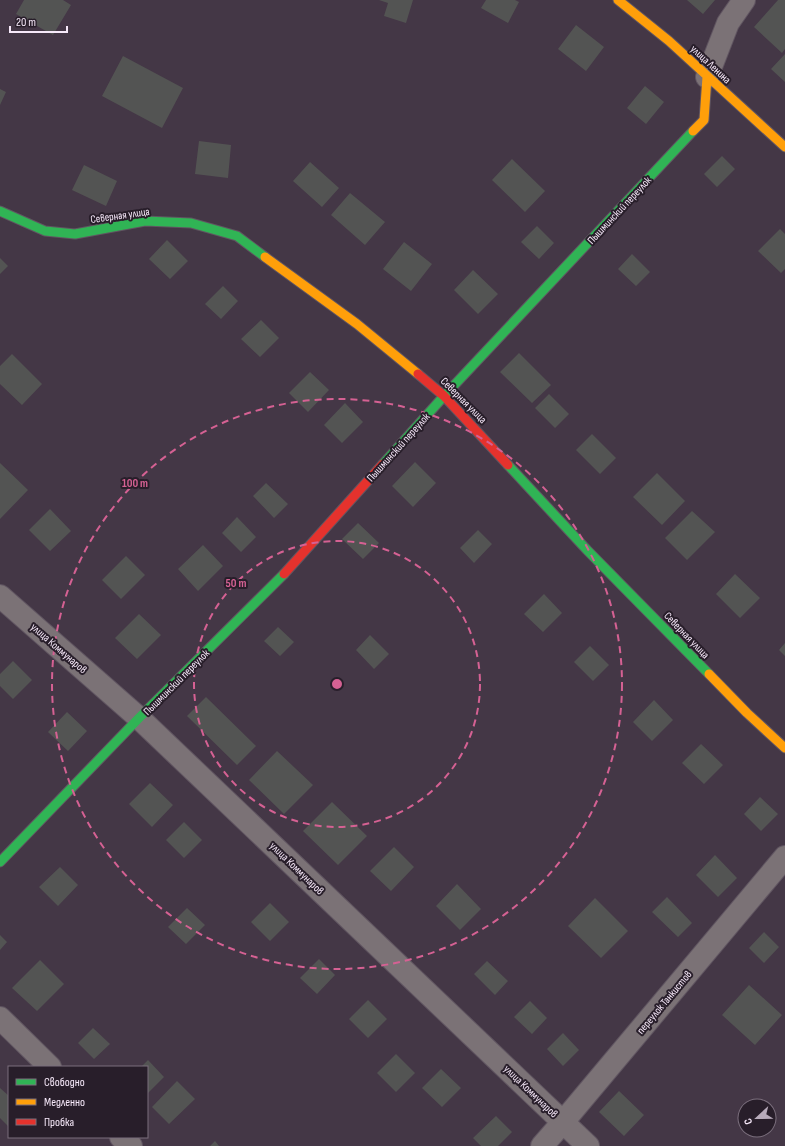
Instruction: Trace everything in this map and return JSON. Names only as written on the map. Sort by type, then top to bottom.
[{"type":"street","name":"улица Ленина","points":[[618,0],[669,41],[707,78],[785,147]]},
{"type":"street","name":"Пышминский переулок","points":[[0,862],[139,718],[277,581],[444,396],[704,120],[707,78],[728,23],[744,0]]},
{"type":"street","name":"Северная улица","points":[[0,211],[45,231],[75,234],[146,221],[191,224],[237,236],[357,324],[444,396],[587,550],[747,712],[785,748]]},
{"type":"street","name":"улица Коммунаров","points":[[0,596],[139,718],[588,1146]]},
{"type":"street","name":"переулок Танкистов","points":[[542,1146],[785,857]]},
{"type":"street","points":[[0,1018],[49,1066]]},
{"type":"street","points":[[122,1138],[131,1146]]},
{"type":"building","points":[[24,0],[63,0],[71,5],[53,35],[16,14]]},
{"type":"building","points":[[379,0],[413,0],[406,23],[384,16],[388,3]]},
{"type":"building","points":[[486,0],[515,0],[519,2],[508,23],[481,8]]},
{"type":"building","points":[[687,0],[715,0],[703,14]]},
{"type":"building","points":[[778,0],[785,0],[785,49],[782,53],[754,27]]},
{"type":"building","points":[[576,25],[604,47],[586,71],[558,49]]},
{"type":"building","points":[[785,54],[785,82],[771,69]]},
{"type":"building","points":[[123,56],[183,88],[162,128],[102,96]]},
{"type":"building","points":[[645,86],[664,102],[646,124],[627,108]]},
{"type":"building","points":[[0,89],[6,92],[0,105]]},
{"type":"building","points":[[199,141],[231,145],[228,178],[195,174]]},
{"type":"building","points":[[722,156],[735,169],[717,187],[704,174]]},
{"type":"building","points":[[512,159],[545,191],[525,212],[492,180]]},
{"type":"building","points":[[310,162],[339,188],[322,207],[293,181]]},
{"type":"building","points":[[84,165],[117,181],[106,206],[72,190]]},
{"type":"building","points":[[350,193],[385,222],[365,245],[331,215]]},
{"type":"building","points":[[537,226],[554,243],[539,259],[521,242]]},
{"type":"building","points":[[780,229],[785,234],[785,269],[781,273],[758,251]]},
{"type":"building","points":[[167,240],[188,261],[170,279],[149,259]]},
{"type":"building","points":[[404,242],[432,264],[411,291],[383,269]]},
{"type":"building","points":[[632,254],[650,272],[636,286],[618,269]]},
{"type":"building","points":[[0,258],[8,266],[0,274]]},
{"type":"building","points":[[473,270],[498,294],[478,314],[454,290]]},
{"type":"building","points":[[223,286],[238,301],[221,319],[205,304]]},
{"type":"building","points":[[261,320],[279,338],[260,357],[241,339]]},
{"type":"building","points":[[519,353],[551,385],[532,403],[500,372]]},
{"type":"building","points":[[12,354],[42,384],[22,405],[0,384],[0,366]]},
{"type":"building","points":[[310,372],[329,390],[308,412],[289,393]]},
{"type":"building","points":[[549,394],[569,414],[555,428],[535,408]]},
{"type":"building","points":[[345,403],[363,422],[342,443],[324,425]]},
{"type":"building","points":[[592,434],[616,458],[600,474],[576,450]]},
{"type":"building","points":[[415,462],[436,483],[413,507],[392,486]]},
{"type":"building","points":[[0,463],[28,490],[0,519]]},
{"type":"building","points":[[657,473],[685,501],[662,525],[633,497]]},
{"type":"building","points":[[266,483],[288,504],[274,518],[253,496]]},
{"type":"building","points":[[50,509],[71,531],[50,551],[29,530]]},
{"type":"building","points":[[692,511],[715,532],[687,560],[665,538]]},
{"type":"building","points":[[237,517],[256,537],[241,552],[222,533]]},
{"type":"building","points":[[358,523],[379,543],[363,559],[342,539]]},
{"type":"building","points":[[478,530],[492,544],[474,563],[460,548]]},
{"type":"building","points":[[203,545],[223,566],[198,591],[178,569]]},
{"type":"building","points":[[126,556],[145,575],[121,599],[102,580]]},
{"type":"building","points":[[735,574],[760,598],[740,618],[716,594]]},
{"type":"building","points":[[544,594],[562,613],[543,632],[524,614]]},
{"type":"building","points":[[139,614],[161,635],[137,659],[115,638]]},
{"type":"building","points":[[278,627],[294,642],[280,656],[264,641]]},
{"type":"building","points":[[370,635],[389,654],[374,669],[356,650]]},
{"type":"building","points":[[785,643],[785,656],[779,650]]},
{"type":"building","points":[[590,646],[609,665],[593,681],[574,662]]},
{"type":"building","points":[[13,661],[32,680],[13,699],[0,686],[0,674]]},
{"type":"building","points":[[206,697],[256,746],[237,765],[187,716]]},
{"type":"building","points":[[654,700],[673,720],[652,741],[633,722]]},
{"type":"building","points":[[67,712],[87,731],[68,751],[48,732]]},
{"type":"building","points":[[701,744],[723,765],[704,784],[682,763]]},
{"type":"building","points":[[277,751],[313,785],[284,814],[249,780]]},
{"type":"building","points":[[150,783],[173,805],[152,827],[129,804]]},
{"type":"building","points":[[760,797],[778,814],[761,831],[744,814]]},
{"type":"building","points":[[332,802],[367,836],[338,865],[303,831]]},
{"type":"building","points":[[184,822],[202,840],[184,858],[166,840]]},
{"type":"building","points":[[394,847],[414,867],[391,891],[370,871]]},
{"type":"building","points":[[715,855],[737,878],[718,897],[696,875]]},
{"type":"building","points":[[60,867],[78,885],[58,906],[39,887]]},
{"type":"building","points":[[457,884],[481,909],[460,930],[436,906]]},
{"type":"building","points":[[667,897],[692,923],[678,937],[652,912]]},
{"type":"building","points":[[595,898],[628,931],[601,958],[568,926]]},
{"type":"building","points":[[270,903],[289,922],[270,941],[251,922]]},
{"type":"building","points":[[187,908],[205,925],[186,944],[168,927]]},
{"type":"building","points":[[764,932],[779,947],[764,963],[749,948]]},
{"type":"building","points":[[0,935],[7,942],[0,950]]},
{"type":"building","points":[[319,959],[335,975],[317,994],[300,978]]},
{"type":"building","points":[[40,960],[64,984],[37,1011],[12,988]]},
{"type":"building","points":[[487,961],[508,981],[495,995],[474,974]]},
{"type":"building","points":[[749,985],[782,1015],[755,1045],[722,1015]]},
{"type":"building","points":[[368,1000],[387,1019],[368,1038],[349,1019]]},
{"type":"building","points":[[530,1001],[547,1018],[532,1034],[514,1017]]},
{"type":"building","points":[[93,1028],[110,1044],[94,1059],[78,1043]]},
{"type":"building","points":[[563,1033],[579,1050],[563,1066],[547,1049]]},
{"type":"building","points":[[396,1054],[415,1073],[396,1092],[377,1073]]},
{"type":"building","points":[[148,1060],[164,1077],[148,1093],[148,1066],[142,1066]]},
{"type":"building","points":[[441,1069],[461,1088],[442,1107],[422,1088]]},
{"type":"building","points":[[177,1081],[195,1099],[169,1124],[152,1107]]},
{"type":"building","points":[[0,1088],[8,1095],[8,1126],[0,1118]]},
{"type":"building","points":[[619,1091],[644,1115],[624,1136],[599,1112]]},
{"type":"building","points":[[496,1116],[512,1132],[498,1146],[481,1146],[473,1138]]},
{"type":"building","points":[[215,1141],[219,1146],[210,1146]]},
{"type":"traffic: fast","points":[[383,464],[444,396],[693,131]]},
{"type":"traffic: fast","points":[[0,211],[45,231],[75,234],[145,221],[191,223],[237,236],[265,257]]},
{"type":"traffic: fast","points":[[508,465],[587,550],[709,674]]},
{"type":"traffic: fast","points":[[0,862],[139,718],[284,574]]},
{"type":"traffic: slow","points":[[618,0],[669,41],[785,147]]},
{"type":"traffic: slow","points":[[693,131],[704,120],[707,77]]},
{"type":"traffic: slow","points":[[265,257],[357,324],[418,374]]},
{"type":"traffic: slow","points":[[709,674],[747,713],[785,748]]},
{"type":"traffic: jam","points":[[418,374],[444,396],[508,465]]},
{"type":"traffic: jam","points":[[284,574],[383,464]]}]
